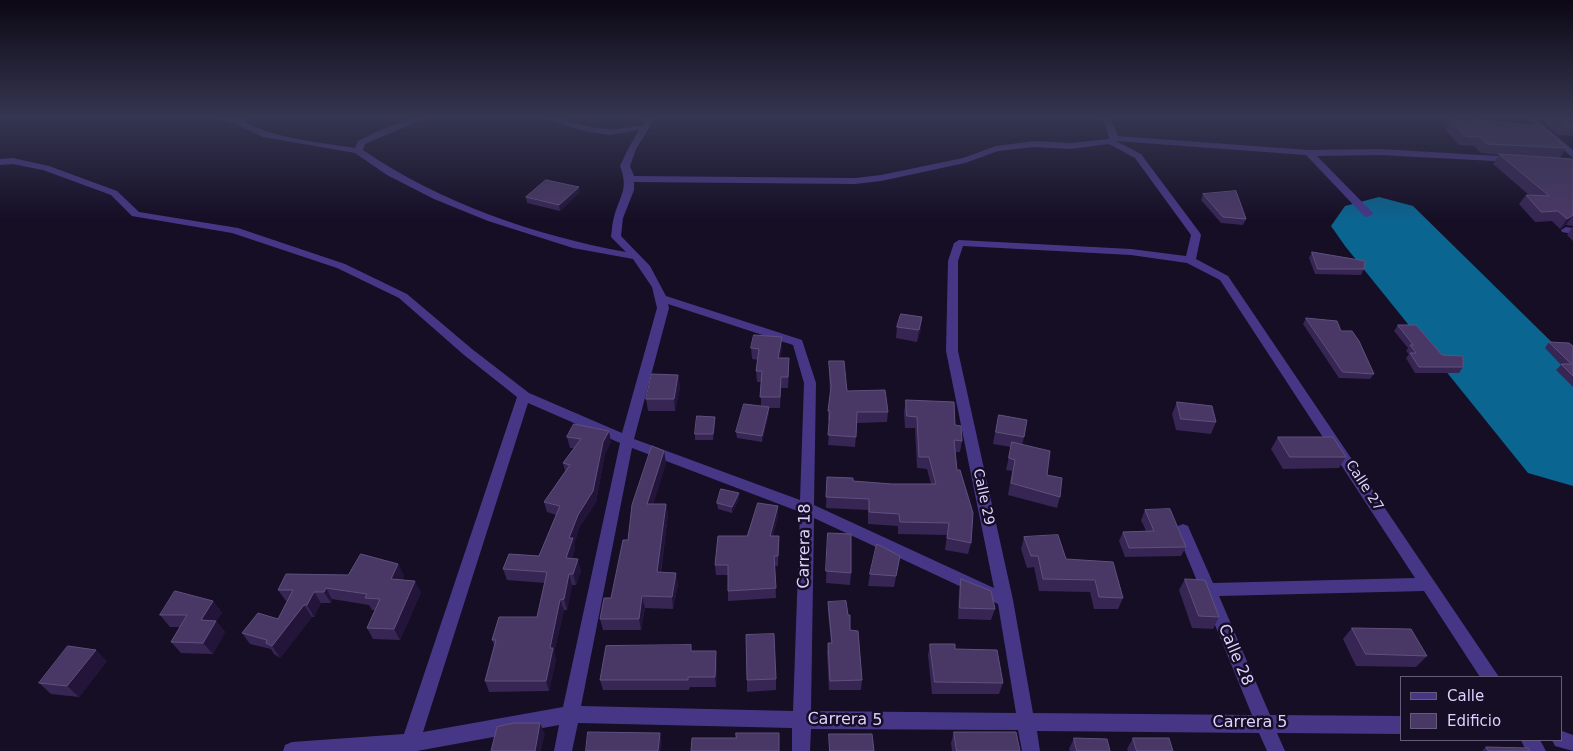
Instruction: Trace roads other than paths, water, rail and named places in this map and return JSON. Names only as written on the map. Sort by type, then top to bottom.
[{"type":"street","points":[[360,152],[390,173],[437,198],[577,246],[637,257]]},
{"type":"street","points":[[563,751],[627,441],[663,308],[661,290],[637,257],[616,237],[618,218],[630,179],[625,166],[631,152]]},
{"type":"street","points":[[630,179],[855,181],[881,178],[965,160],[986,152]]},
{"type":"street","points":[[1132,152],[1138,156],[1196,235],[1190,260]]},
{"type":"street","points":[[1295,152],[1377,152]]},
{"type":"street","points":[[1381,152],[1525,160]]},
{"type":"street","points":[[1309,153],[1368,214]]},
{"type":"street","points":[[0,162],[13,161],[46,168],[114,193],[136,214],[234,230],[340,266],[403,296],[468,352],[524,396],[627,441],[806,508],[1005,600]]},
{"type":"street","name":"Calle 29","points":[[1031,751],[1024,722],[1005,600],[952,351],[953,261],[959,243],[1131,252],[1190,260]]},
{"type":"street","name":"Calle 27","points":[[1190,260],[1224,278],[1489,676]]},
{"type":"street","name":"Carrera 18","points":[[662,298],[798,343],[810,383],[801,751]]},
{"type":"street","points":[[408,747],[524,396]]},
{"type":"street","name":"Calle 28","points":[[1183,530],[1276,751]]},
{"type":"street","points":[[1208,590],[1428,584]]},
{"type":"street","name":"Carrera 5","points":[[292,751],[408,747],[571,714],[801,720],[1400,724]]}]
